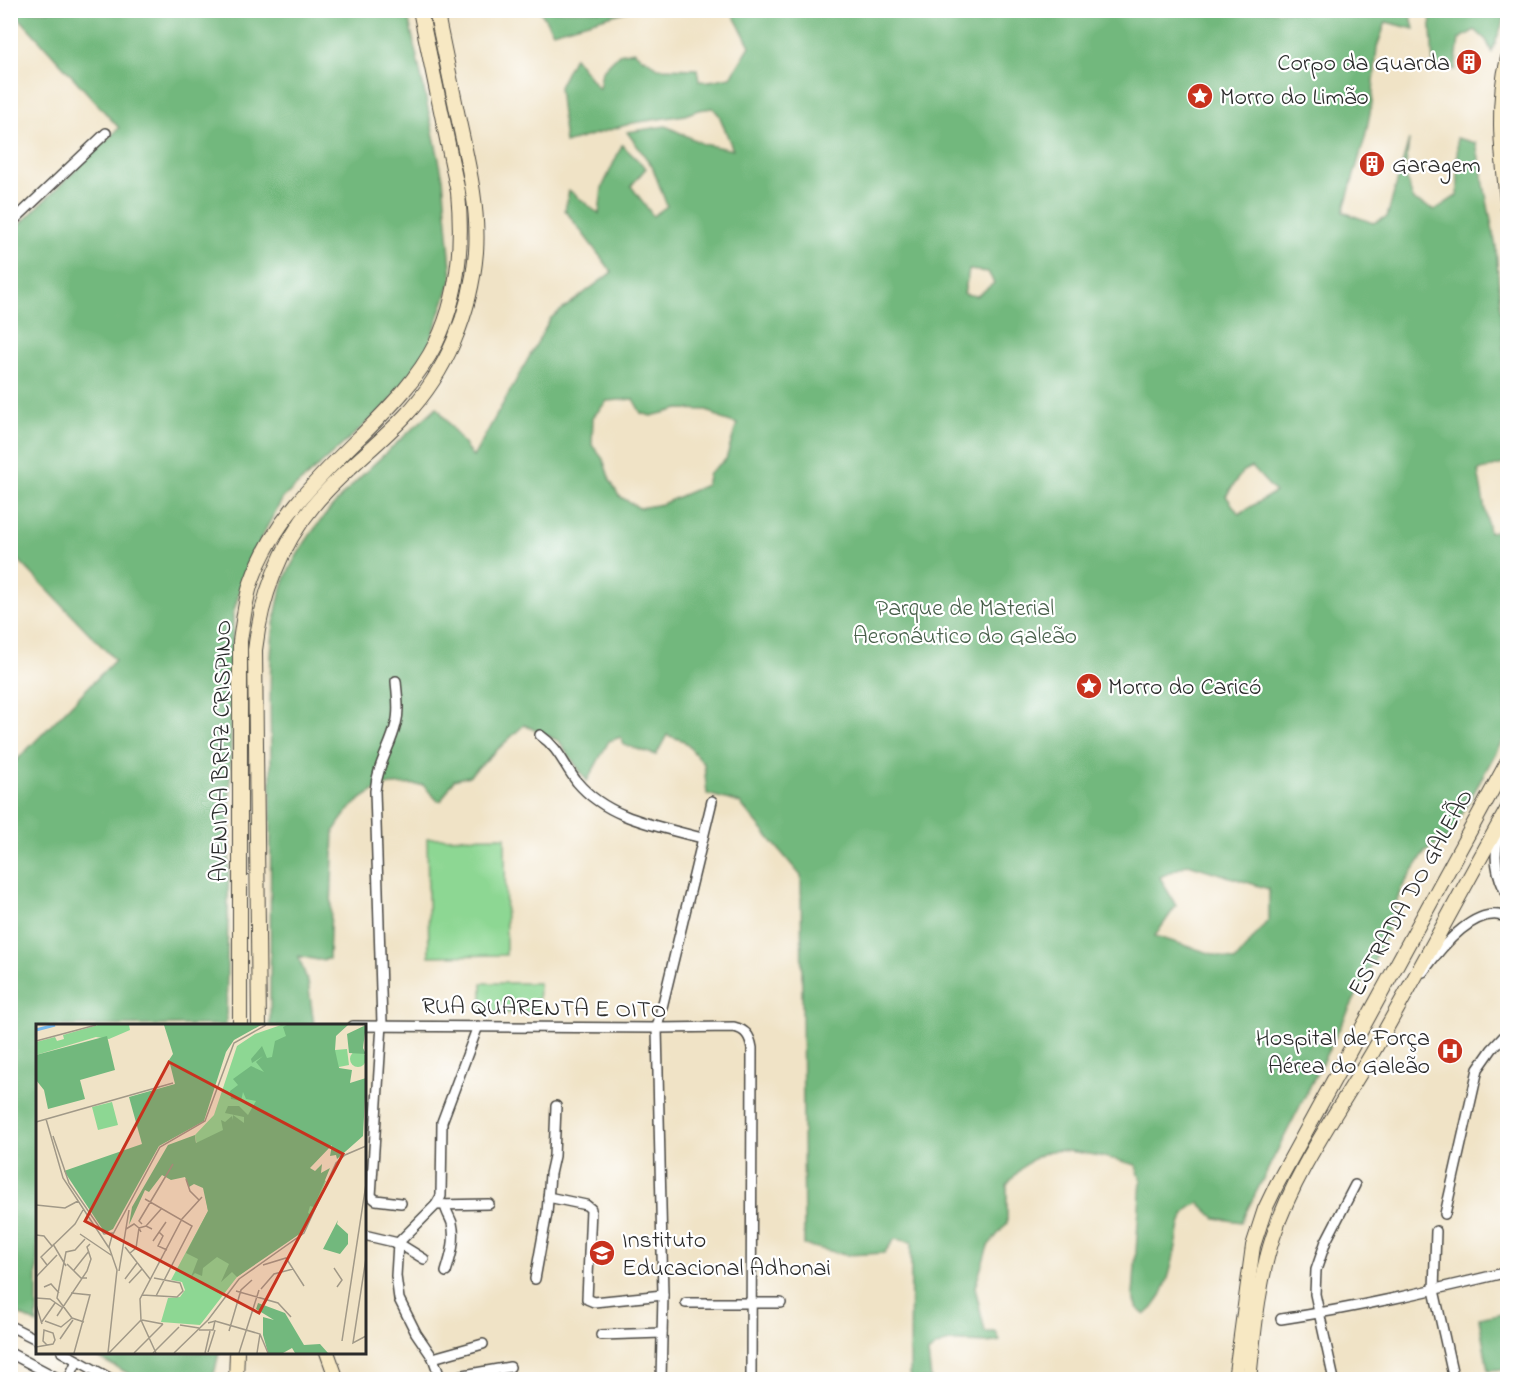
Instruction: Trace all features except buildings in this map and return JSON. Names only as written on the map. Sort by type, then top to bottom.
[{"type":"main road","name":"AVENIDA BRAZ CRISPINO","points":[[240,1024],[240,641],[251,584],[274,535],[303,494],[400,397],[422,367],[438,337],[453,297],[460,240],[458,192],[420,10]]},
{"type":"main road","name":"AVENIDA BRAZ CRISPINO","points":[[259,1024],[255,650],[263,604],[287,544],[314,505],[406,415],[438,373],[458,332],[467,303],[476,252],[475,206],[468,163],[436,10]]},
{"type":"main road","points":[[1508,58],[1500,112],[1508,211]]},
{"type":"main road","name":"ESTRADA DO GALEÃO","points":[[1235,1380],[1253,1245],[1265,1209],[1508,761]]},
{"type":"main road","name":"ESTRADA DO GALEÃO","points":[[1249,1380],[1261,1284],[1267,1257],[1295,1183],[1375,1047],[1508,808]]},
{"type":"main road","points":[[327,1354],[337,1380]]},
{"type":"main road","points":[[236,1380],[237,1358]]},
{"type":"street","points":[[10,224],[106,133]]},
{"type":"street","points":[[396,681],[398,708],[396,723],[378,770],[375,791],[382,1024],[371,1196],[376,1200],[401,1203]]},
{"type":"street","points":[[540,735],[551,743],[578,783],[605,807],[638,822],[702,838]]},
{"type":"street","points":[[661,1380],[663,1295],[657,1028],[712,801]]},
{"type":"street","points":[[1508,814],[1496,843],[1496,859],[1498,875],[1508,896]]},
{"type":"street","points":[[1375,1047],[1425,970],[1452,935],[1467,924],[1485,917],[1501,915],[1508,918]]},
{"type":"street","name":"RUA QUARENTA E OITO","points":[[366,1025],[734,1027],[741,1029],[748,1035],[752,1048],[751,1302]]},
{"type":"street","points":[[446,1272],[453,1239],[452,1222],[440,1205],[442,1122],[478,1026]]},
{"type":"street","points":[[1445,1214],[1478,1069],[1508,1032]]},
{"type":"street","points":[[535,1279],[554,1156],[556,1106]]},
{"type":"street","points":[[1334,1380],[1315,1294],[1316,1270],[1330,1232],[1355,1185]]},
{"type":"street","points":[[548,1197],[586,1205],[591,1209],[586,1292],[590,1301],[663,1295]]},
{"type":"street","points":[[489,1204],[440,1205],[398,1243],[396,1276],[399,1299],[416,1333],[433,1358],[441,1379],[510,1367]]},
{"type":"street","points":[[1436,1231],[1434,1290],[1454,1380]]},
{"type":"street","points":[[366,1235],[398,1243],[424,1259]]},
{"type":"street","points":[[1281,1319],[1434,1290],[1508,1272]]},
{"type":"street","points":[[751,1302],[751,1380]]},
{"type":"street","points":[[686,1303],[781,1303]]},
{"type":"street","points":[[10,1326],[36,1339]]},
{"type":"street","points":[[601,1335],[662,1333]]},
{"type":"street","points":[[433,1358],[483,1344]]},
{"type":"street","points":[[10,1353],[61,1380]]},
{"type":"street","points":[[64,1354],[113,1380]]},
{"type":"street","points":[[230,1380],[237,1358]]},
{"type":"street","points":[[68,1380],[77,1361]]},
{"type":"green space","points":[[13,11],[407,11],[443,178],[452,278],[428,348],[388,404],[283,498],[262,536],[243,580],[233,614],[226,1024],[36,1024],[36,1323],[11,1310],[11,766],[115,660],[11,552],[11,233],[119,128]]},
{"type":"green space","points":[[540,11],[628,11],[553,32]]},
{"type":"green space","name":"Parque de Material Aeronáutico do Galeão","points":[[731,11],[1410,11],[1414,29],[1386,22],[1377,47],[1372,103],[1365,138],[1343,212],[1373,223],[1387,217],[1409,140],[1405,173],[1413,200],[1435,210],[1458,195],[1457,138],[1476,143],[1496,247],[1507,403],[1507,463],[1478,471],[1489,532],[1507,530],[1506,734],[1450,836],[1425,852],[1401,889],[1380,949],[1241,1222],[1215,1218],[1199,1203],[1188,1210],[1181,1221],[1163,1291],[1145,1315],[1138,1309],[1133,1295],[1141,1180],[1136,1165],[1091,1154],[1065,1151],[1047,1152],[1035,1158],[1007,1185],[1007,1223],[988,1246],[975,1287],[985,1332],[996,1332],[1000,1341],[954,1342],[936,1347],[928,1353],[931,1379],[912,1379],[910,1374],[911,1242],[895,1239],[884,1253],[847,1255],[804,1245],[801,876],[740,803],[707,794],[704,764],[684,741],[667,735],[656,755],[624,745],[621,737],[609,741],[587,781],[559,741],[524,725],[469,776],[454,780],[441,801],[438,801],[423,785],[390,785],[369,793],[349,810],[334,831],[329,959],[318,960],[298,956],[308,982],[314,1024],[270,1024],[272,640],[281,591],[289,570],[319,523],[355,482],[437,407],[473,457],[551,318],[612,272],[565,210],[569,190],[599,214],[602,188],[622,145],[646,168],[631,186],[653,216],[667,206],[652,166],[627,132],[666,126],[703,144],[733,150],[719,115],[713,108],[633,123],[565,143],[559,87],[574,57],[599,89],[602,71],[619,54],[634,51],[658,68],[697,69],[699,81],[731,77],[750,46]],"holes":[[[969,270],[988,272],[994,283],[977,296],[964,294]],[[633,399],[641,413],[651,416],[679,409],[707,410],[722,419],[737,424],[726,459],[709,473],[706,485],[662,504],[639,508],[619,496],[610,480],[603,459],[592,445],[593,417],[607,401]],[[1252,467],[1275,492],[1239,514],[1226,496],[1242,472]],[[1188,864],[1269,889],[1269,919],[1235,961],[1155,936],[1176,906],[1160,877]]]},
{"type":"green space","points":[[1430,11],[1507,11],[1492,52],[1486,40],[1475,30],[1459,39],[1455,70],[1433,65]]},
{"type":"green space","points":[[505,837],[506,955],[429,956],[427,838]]},
{"type":"green space","points":[[482,983],[539,983],[538,1013],[482,1013]]},
{"type":"green space","points":[[1507,1312],[1507,1369],[1488,1370],[1479,1318]]},
{"type":"green space","points":[[91,1354],[219,1354],[213,1379],[139,1379]]},
{"type":"place","name":"Corpo da Guarda","points":[[1469,62]]},
{"type":"place","name":"Morro do Limão","points":[[1200,96]]},
{"type":"place","name":"Garagem","points":[[1372,164]]},
{"type":"place","name":"Morro do Caricó","points":[[1089,686]]},
{"type":"place","name":"Hospital de Força Aérea do Galeão","points":[[1450,1051]]},
{"type":"place","name":"Instituto Educacional Adhonai","points":[[602,1253]]}]
